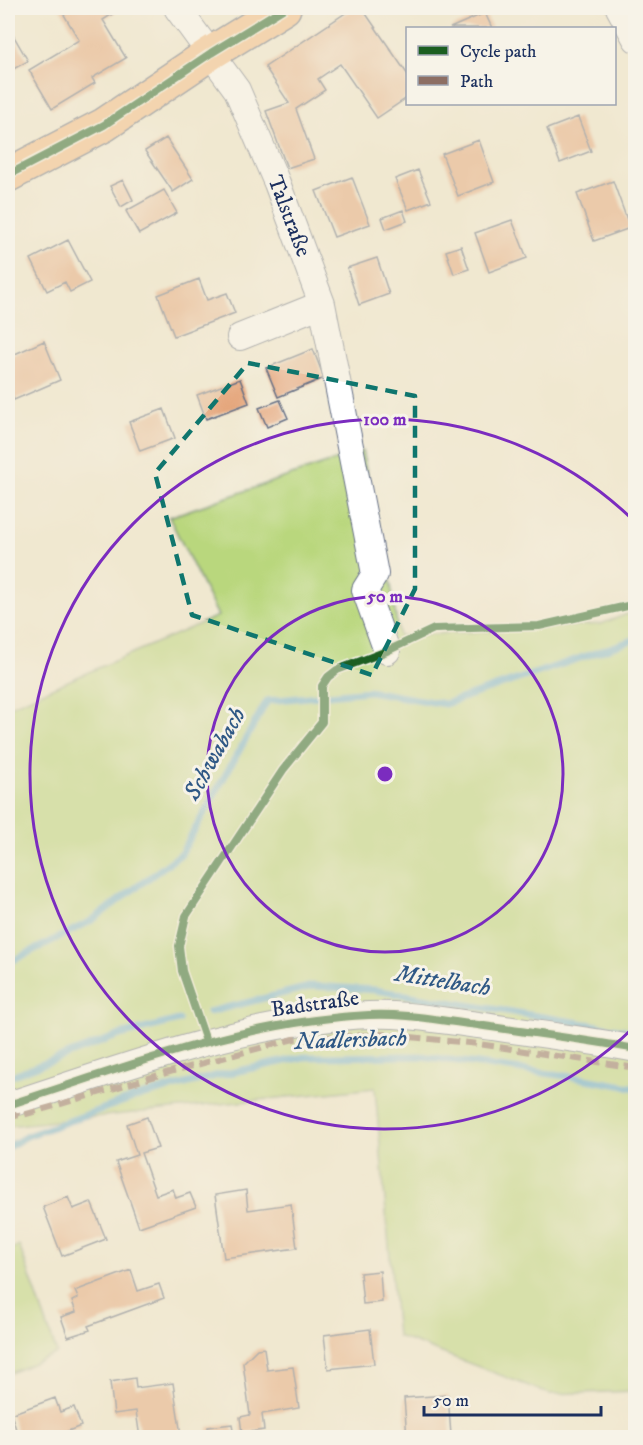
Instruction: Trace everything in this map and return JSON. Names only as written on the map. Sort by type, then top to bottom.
[{"type":"main road","points":[[8,175],[104,125],[211,53],[284,8]]},
{"type":"street","name":"Talstraße","points":[[177,8],[237,90],[277,183],[322,304],[375,574],[365,590],[387,651]]},
{"type":"street","points":[[619,8],[636,39]]},
{"type":"street","points":[[240,337],[322,304]]},
{"type":"street","name":"Badstraße","points":[[8,1105],[206,1041],[322,1018],[372,1014],[421,1018],[596,1041],[636,1049]]},
{"type":"highlighted area","points":[[248,363],[415,396],[415,589],[372,675],[192,615],[155,473]]},
{"type":"green space","points":[[362,451],[389,573],[399,636],[601,624],[635,611],[635,1391],[550,1394],[397,1336],[375,1088],[8,1126],[8,707],[218,616],[169,517]]},
{"type":"green space","points":[[19,1245],[57,1353],[8,1374],[8,1251]]},
{"type":"building","points":[[60,8],[119,8],[103,20],[126,58],[92,78],[95,83],[52,109],[29,70],[79,40]]},
{"type":"building","points":[[353,8],[362,8],[406,72],[406,98],[377,118],[340,64],[318,79],[325,90],[296,109],[314,159],[287,168],[266,111],[289,103],[265,67]]},
{"type":"building","points":[[485,13],[492,27],[452,27]]},
{"type":"building","points":[[8,26],[28,61],[8,72]]},
{"type":"building","points":[[578,117],[591,151],[560,163],[547,129]]},
{"type":"building","points":[[166,138],[193,179],[173,192],[145,151]]},
{"type":"building","points":[[479,140],[494,182],[458,196],[442,154]]},
{"type":"building","points":[[418,170],[431,201],[408,210],[395,179]]},
{"type":"building","points":[[352,177],[370,224],[334,237],[316,191]]},
{"type":"building","points":[[123,180],[133,200],[121,207],[110,186]]},
{"type":"building","points":[[613,181],[630,228],[594,241],[577,194]]},
{"type":"building","points":[[164,190],[177,213],[139,234],[126,211]]},
{"type":"building","points":[[403,210],[407,221],[386,229],[382,218]]},
{"type":"building","points":[[512,220],[527,258],[489,272],[475,233]]},
{"type":"building","points":[[68,240],[90,282],[70,292],[65,282],[47,291],[31,259]]},
{"type":"building","points":[[461,246],[469,269],[454,274],[446,251]]},
{"type":"building","points":[[377,258],[389,294],[359,305],[347,268]]},
{"type":"building","points":[[199,279],[207,300],[227,293],[235,313],[174,336],[158,295]]},
{"type":"building","points":[[44,341],[60,380],[14,400],[8,385],[8,357]]},
{"type":"building","points":[[313,349],[324,378],[278,397],[266,368]]},
{"type":"building","points":[[240,379],[249,403],[206,419],[197,395]]},
{"type":"building","points":[[280,400],[288,418],[267,427],[259,408]]},
{"type":"building","points":[[164,409],[175,438],[140,451],[129,422]]},
{"type":"building","points":[[147,1117],[158,1148],[141,1153],[156,1195],[173,1189],[176,1198],[190,1193],[196,1207],[139,1227],[116,1162],[137,1155],[127,1124]]},
{"type":"building","points":[[246,1190],[248,1210],[291,1204],[297,1248],[224,1258],[215,1195]]},
{"type":"building","points":[[68,1197],[73,1209],[91,1202],[106,1239],[62,1256],[43,1207]]},
{"type":"building","points":[[131,1270],[138,1291],[159,1284],[164,1298],[88,1326],[90,1330],[68,1337],[61,1317],[76,1312],[72,1301],[78,1298],[75,1291]]},
{"type":"building","points":[[380,1271],[382,1302],[363,1304],[360,1273]]},
{"type":"building","points":[[370,1329],[374,1364],[328,1369],[324,1335]]},
{"type":"building","points":[[264,1348],[267,1370],[293,1367],[299,1408],[262,1414],[264,1430],[242,1433],[240,1417],[250,1415],[243,1363],[257,1349]]},
{"type":"building","points":[[135,1378],[136,1388],[173,1383],[181,1435],[140,1438],[136,1411],[114,1414],[110,1382]]},
{"type":"building","points":[[448,1395],[451,1435],[407,1438],[404,1398]]},
{"type":"building","points":[[55,1398],[60,1412],[74,1407],[81,1426],[50,1438],[19,1438],[11,1414]]},
{"type":"building","points":[[232,1424],[234,1438],[209,1438],[208,1427]]},
{"type":"waterway","name":"Schwabach","points":[[8,963],[91,921],[181,854],[267,701],[369,691],[445,704],[636,639]]},
{"type":"waterway","name":"Mittelbach","points":[[209,1012],[313,986],[375,990],[636,1032]]},
{"type":"waterway","name":"Mittelbach","points":[[8,1077],[120,1035],[179,1020]]},
{"type":"waterway","name":"Nadlersbach","points":[[8,1147],[27,1136],[133,1098],[215,1076],[304,1057],[421,1056],[636,1088]]},
{"type":"marked path","points":[[8,1112],[20,1116],[166,1073],[294,1039],[381,1034],[479,1044],[636,1068]]},
{"type":"cycle path","points":[[8,175],[104,125],[211,53],[284,8]]},
{"type":"cycle path","points":[[206,1041],[182,971],[179,946],[186,916],[283,770],[322,722],[322,686],[328,677],[337,670],[387,651],[434,629],[539,626],[636,604]]},
{"type":"cycle path","points":[[8,1105],[186,1048],[276,1026],[322,1019],[369,1015],[410,1016],[636,1049]]}]
